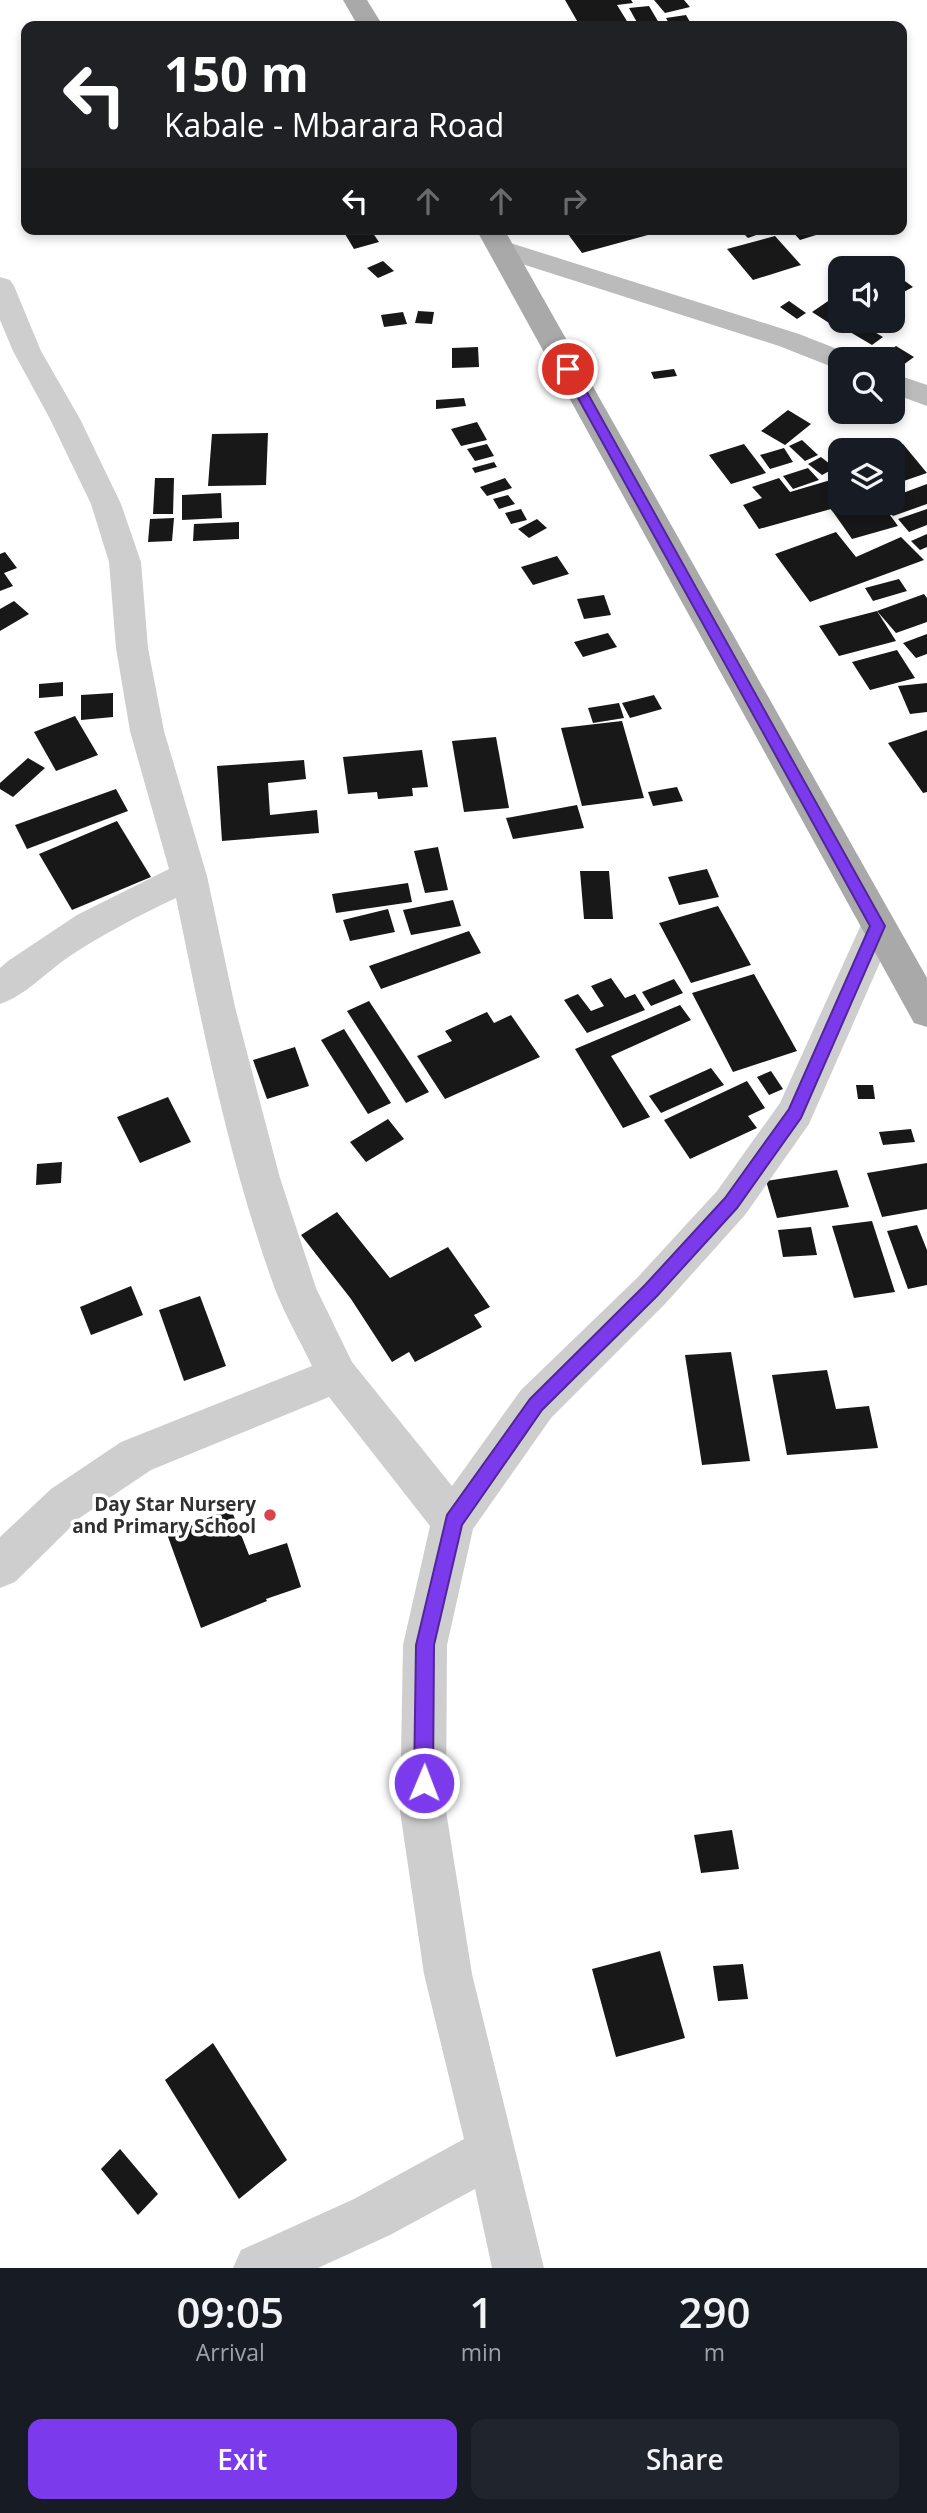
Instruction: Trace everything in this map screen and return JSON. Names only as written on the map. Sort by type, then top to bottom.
[{"type":"main road","points":[[355,0],[367,21]]},
{"type":"main road","points":[[495,238],[789,340],[828,356]]},
{"type":"main road","points":[[495,238],[927,1012]]},
{"type":"main road","points":[[905,387],[927,396]]},
{"type":"street","points":[[0,286],[27,351],[65,419],[106,504],[125,562],[132,648],[147,731],[189,876],[217,1007],[260,1178],[296,1290],[337,1375],[453,1521]]},
{"type":"street","points":[[0,989],[29,963],[110,912],[189,876]]},
{"type":"street","points":[[518,2268],[448,1974],[424,1811],[425,1645],[453,1521],[536,1405],[651,1291],[731,1203],[795,1113],[878,926]]},
{"type":"street","points":[[0,1566],[66,1503],[136,1456],[337,1375]]},
{"type":"street","points":[[259,2268],[372,2217],[492,2151]]},
{"type":"building","points":[[565,0],[631,0],[633,3],[617,5],[627,21],[577,21]]},
{"type":"building","points":[[654,0],[684,0],[690,7],[665,13]]},
{"type":"building","points":[[649,6],[658,21],[636,21],[629,8]]},
{"type":"building","points":[[686,15],[689,21],[668,21],[666,18]]},
{"type":"building","points":[[346,235],[374,235],[379,242],[354,249]]},
{"type":"building","points":[[569,235],[648,235],[582,253]]},
{"type":"building","points":[[795,235],[816,235],[800,240]]},
{"type":"building","points":[[775,236],[801,265],[753,280],[727,249]]},
{"type":"building","points":[[383,261],[394,271],[378,278],[367,268]]},
{"type":"building","points":[[905,281],[913,287],[905,291]]},
{"type":"building","points":[[789,301],[806,313],[797,319],[780,307]]},
{"type":"building","points":[[828,301],[828,322],[812,312]]},
{"type":"building","points":[[418,311],[434,312],[432,324],[415,323]]},
{"type":"building","points":[[403,312],[407,324],[384,327],[381,315]]},
{"type":"building","points":[[852,333],[876,333],[883,337],[872,345]]},
{"type":"building","points":[[478,347],[479,367],[452,368],[452,348]]},
{"type":"building","points":[[905,352],[914,357],[905,364]]},
{"type":"building","points":[[674,369],[677,376],[654,379],[651,372]]},
{"type":"building","points":[[464,398],[466,406],[436,409],[436,400]]},
{"type":"building","points":[[788,410],[811,424],[785,445],[761,431]]},
{"type":"building","points":[[477,422],[487,440],[461,446],[451,429]]},
{"type":"building","points":[[268,433],[266,485],[208,486],[212,434]]},
{"type":"building","points":[[802,440],[818,455],[805,461],[789,446]]},
{"type":"building","points":[[487,444],[494,456],[475,461],[467,449]]},
{"type":"building","points":[[744,444],[766,473],[731,484],[709,455]]},
{"type":"building","points":[[905,446],[927,473],[905,481]]},
{"type":"building","points":[[784,448],[793,462],[770,469],[760,455]]},
{"type":"building","points":[[821,457],[828,462],[828,472],[822,475],[808,464]]},
{"type":"building","points":[[494,462],[497,467],[475,473],[472,468]]},
{"type":"building","points":[[808,468],[819,480],[793,489],[783,476]]},
{"type":"building","points":[[155,478],[174,478],[173,514],[153,514]]},
{"type":"building","points":[[505,478],[512,488],[487,496],[480,487]]},
{"type":"building","points":[[779,478],[790,492],[828,481],[828,510],[759,529],[743,505],[762,498],[752,487]]},
{"type":"building","points":[[927,484],[927,504],[905,512],[905,492]]},
{"type":"building","points":[[221,493],[222,518],[182,520],[182,495]]},
{"type":"building","points":[[508,495],[515,504],[499,509],[493,499]]},
{"type":"building","points":[[521,509],[527,520],[511,524],[505,513]]},
{"type":"building","points":[[927,509],[927,525],[909,532],[898,519]]},
{"type":"building","points":[[835,515],[890,515],[898,526],[852,539]]},
{"type":"building","points":[[174,518],[172,541],[148,542],[150,519]]},
{"type":"building","points":[[537,519],[547,528],[529,538],[518,529]]},
{"type":"building","points":[[239,522],[239,539],[193,541],[194,524]]},
{"type":"building","points":[[836,532],[856,557],[901,537],[924,560],[810,602],[775,554]]},
{"type":"building","points":[[927,534],[927,547],[920,550],[911,541]]},
{"type":"building","points":[[5,552],[17,568],[4,573],[13,586],[0,591],[0,554]]},
{"type":"building","points":[[557,556],[569,574],[533,585],[521,567]]},
{"type":"building","points":[[899,579],[907,591],[873,601],[865,588]]},
{"type":"building","points":[[924,594],[927,598],[927,622],[896,633],[877,611]]},
{"type":"building","points":[[604,595],[611,615],[584,619],[577,599]]},
{"type":"building","points":[[14,601],[29,614],[0,631],[0,609]]},
{"type":"building","points":[[877,611],[896,641],[839,656],[819,626]]},
{"type":"building","points":[[608,633],[617,647],[583,657],[574,642]]},
{"type":"building","points":[[927,634],[927,654],[916,658],[903,643]]},
{"type":"building","points":[[897,650],[915,678],[870,690],[852,662]]},
{"type":"building","points":[[63,682],[63,696],[39,698],[39,684]]},
{"type":"building","points":[[927,683],[927,712],[910,714],[898,686]]},
{"type":"building","points":[[113,693],[113,717],[81,720],[81,695]]},
{"type":"building","points":[[654,695],[662,709],[630,718],[622,703]]},
{"type":"building","points":[[619,703],[624,718],[593,723],[588,708]]},
{"type":"building","points":[[75,716],[98,755],[56,771],[34,732]]},
{"type":"building","points":[[622,721],[644,798],[582,806],[561,728]]},
{"type":"building","points":[[927,730],[927,792],[923,793],[888,743]]},
{"type":"building","points":[[496,737],[509,808],[464,812],[452,741]]},
{"type":"building","points":[[422,750],[428,787],[412,788],[413,796],[378,799],[377,792],[348,794],[343,757]]},
{"type":"building","points":[[28,758],[45,768],[13,797],[0,789],[0,783]]},
{"type":"building","points":[[304,760],[306,779],[268,783],[270,815],[317,810],[319,833],[222,841],[217,766]]},
{"type":"building","points":[[677,787],[683,801],[653,806],[648,792]]},
{"type":"building","points":[[116,789],[128,811],[27,849],[15,825]]},
{"type":"building","points":[[577,805],[584,828],[513,839],[506,818]]},
{"type":"building","points":[[117,821],[151,877],[72,910],[39,854]]},
{"type":"building","points":[[438,847],[448,890],[425,893],[414,851]]},
{"type":"building","points":[[707,869],[719,897],[679,905],[668,877]]},
{"type":"building","points":[[580,871],[609,871],[613,919],[584,919]]},
{"type":"building","points":[[408,883],[412,902],[336,913],[332,894]]},
{"type":"building","points":[[453,900],[461,926],[411,935],[403,910]]},
{"type":"building","points":[[718,906],[751,965],[691,983],[659,923]]},
{"type":"building","points":[[388,909],[395,932],[350,941],[343,920]]},
{"type":"building","points":[[469,931],[481,953],[381,989],[369,966]]},
{"type":"building","points":[[754,974],[797,1051],[733,1072],[692,993]]},
{"type":"building","points":[[611,978],[625,998],[635,994],[645,1010],[587,1033],[564,1000],[578,994],[591,1011],[604,1006],[591,986]]},
{"type":"building","points":[[674,979],[683,993],[651,1006],[642,992]]},
{"type":"building","points":[[369,1001],[429,1092],[406,1103],[347,1011]]},
{"type":"building","points":[[680,1005],[691,1020],[611,1056],[650,1117],[623,1128],[575,1049]]},
{"type":"building","points":[[487,1012],[494,1023],[511,1015],[540,1057],[445,1099],[417,1056],[452,1041],[445,1031]]},
{"type":"building","points":[[344,1029],[391,1103],[368,1114],[321,1040]]},
{"type":"building","points":[[295,1047],[309,1086],[267,1099],[253,1060]]},
{"type":"building","points":[[711,1068],[724,1085],[661,1113],[649,1096]]},
{"type":"building","points":[[771,1071],[783,1089],[769,1095],[757,1077]]},
{"type":"building","points":[[747,1081],[765,1108],[748,1116],[757,1128],[690,1159],[664,1120]]},
{"type":"building","points":[[856,1085],[873,1085],[875,1099],[858,1099]]},
{"type":"building","points":[[168,1097],[191,1142],[140,1163],[117,1117]]},
{"type":"building","points":[[388,1119],[404,1139],[366,1162],[350,1142]]},
{"type":"building","points":[[911,1129],[915,1142],[883,1145],[879,1132]]},
{"type":"building","points":[[62,1162],[61,1183],[36,1185],[37,1164]]},
{"type":"building","points":[[927,1163],[927,1209],[882,1217],[867,1173]]},
{"type":"building","points":[[837,1170],[849,1207],[777,1218],[766,1181]]},
{"type":"building","points":[[337,1212],[390,1278],[448,1247],[490,1307],[474,1315],[482,1327],[415,1362],[409,1352],[392,1362],[351,1299],[301,1235]]},
{"type":"building","points":[[872,1221],[895,1292],[854,1298],[832,1226]]},
{"type":"building","points":[[917,1225],[927,1250],[927,1285],[908,1289],[887,1231]]},
{"type":"building","points":[[811,1227],[817,1255],[783,1257],[778,1230]]},
{"type":"building","points":[[131,1286],[143,1315],[91,1335],[80,1307]]},
{"type":"building","points":[[200,1296],[226,1366],[184,1381],[159,1310]]},
{"type":"building","points":[[731,1352],[750,1461],[702,1465],[685,1355]]},
{"type":"building","points":[[827,1370],[836,1409],[869,1406],[878,1448],[787,1455],[772,1375]]},
{"type":"building","points":[[231,1509],[249,1555],[287,1543],[301,1587],[266,1599],[267,1601],[201,1628],[167,1534]]},
{"type":"building","points":[[732,1830],[739,1869],[701,1873],[694,1835]]},
{"type":"building","points":[[660,1951],[685,2038],[616,2057],[592,1969]]},
{"type":"building","points":[[743,1964],[748,1999],[718,2001],[713,1966]]},
{"type":"building","points":[[213,2043],[287,2160],[239,2199],[165,2080]]},
{"type":"building","points":[[120,2149],[158,2194],[138,2215],[101,2169]]},
{"type":"place","name":"Day Star Nursery and Primary School","points":[[270,1515]]},
{"type":"route","points":[[424,1783],[425,1645],[453,1521],[536,1405],[651,1291],[731,1203],[795,1113],[878,926],[568,369]]}]
